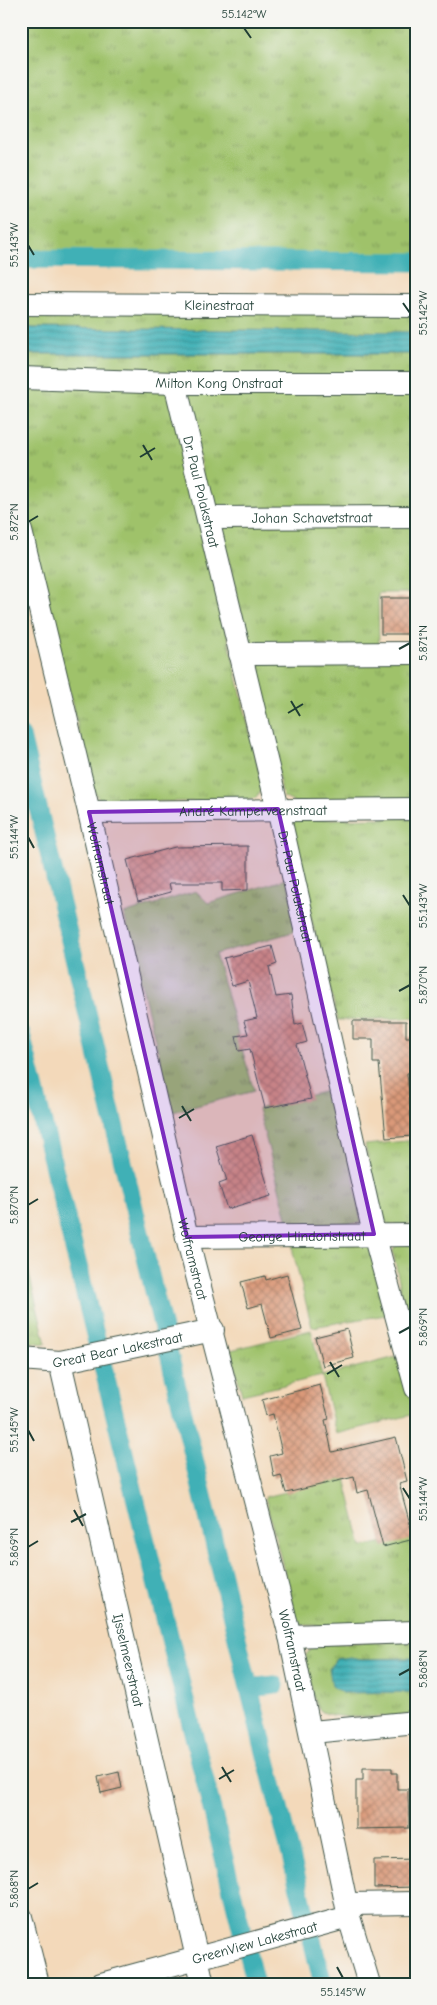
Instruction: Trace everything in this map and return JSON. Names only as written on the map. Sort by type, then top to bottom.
[{"type":"street","name":"Kleinestraat","points":[[21,304],[416,306]]},
{"type":"street","name":"Milton Kong Onstraat","points":[[21,378],[175,383],[416,383]]},
{"type":"street","name":"Dr. Paul Polakstraat","points":[[175,383],[278,809],[374,1234],[416,1388]]},
{"type":"street","name":"Johan Schavetstraat","points":[[208,518],[416,517]]},
{"type":"street","name":"Wolframstraat","points":[[21,531],[89,812],[187,1237],[206,1331],[290,1636],[312,1732],[346,1913],[369,1984]]},
{"type":"street","points":[[240,654],[416,653]]},
{"type":"street","name":"André Kamperveenstraat","points":[[89,812],[416,809]]},
{"type":"street","name":"George Hindoristraat","points":[[187,1237],[416,1235]]},
{"type":"street","name":"Great Bear Lakestraat","points":[[21,1359],[60,1362],[206,1331]]},
{"type":"street","name":"Ijsselmeerstraat","points":[[60,1362],[207,1956],[203,1984]]},
{"type":"street","points":[[290,1636],[416,1632]]},
{"type":"street","points":[[312,1732],[416,1722]]},
{"type":"street","name":"GreenView Lakestraat","points":[[101,1984],[207,1956],[346,1913],[416,1903]]},
{"type":"street","points":[[21,1917],[38,1984]]},
{"type":"highlighted area","points":[[278,809],[374,1234],[187,1237],[89,812]]},
{"type":"green space","points":[[21,21],[416,21],[416,262],[21,259]]},
{"type":"green space","points":[[21,309],[416,311],[416,332],[33,328],[21,325]]},
{"type":"green space","points":[[21,354],[416,354],[416,380],[21,375]]},
{"type":"green space","points":[[21,381],[170,387],[263,789],[255,798],[243,802],[100,801],[93,789],[21,495]]},
{"type":"green space","points":[[186,387],[416,387],[416,512],[220,514],[207,499]]},
{"type":"green space","points":[[416,523],[416,593],[378,593],[379,648],[248,643],[222,531],[228,525]]},
{"type":"green space","points":[[416,657],[416,801],[296,803],[283,797],[255,670],[262,663]]},
{"type":"green space","points":[[416,817],[416,1018],[338,1020],[289,834],[291,826],[296,820]]},
{"type":"green space","points":[[287,879],[300,930],[215,954],[254,1091],[173,1112],[124,914],[196,891],[208,903]]},
{"type":"green space","points":[[338,1088],[361,1223],[289,1225],[258,1109]]},
{"type":"green space","points":[[416,1140],[416,1224],[390,1224],[382,1221],[365,1145]]},
{"type":"green space","points":[[366,1238],[392,1314],[312,1327],[293,1252],[293,1241]]},
{"type":"green space","points":[[416,1240],[416,1336],[411,1338],[393,1252],[395,1246]]},
{"type":"green space","points":[[21,1241],[46,1344],[21,1341]]},
{"type":"green space","points":[[311,1330],[322,1376],[242,1395],[231,1350]]},
{"type":"green space","points":[[400,1356],[415,1414],[336,1434],[322,1376]]},
{"type":"green space","points":[[345,1478],[362,1547],[416,1534],[416,1627],[298,1625],[265,1497]]},
{"type":"green space","points":[[416,1641],[416,1658],[336,1659],[329,1669],[342,1693],[416,1692],[416,1715],[351,1717],[327,1714],[320,1710],[313,1693],[306,1662],[306,1655],[314,1644]]},
{"type":"water","points":[[21,325],[33,328],[416,332],[416,354],[21,354]]},
{"type":"water","points":[[350,1657],[362,1659],[416,1658],[416,1692],[342,1693],[332,1686],[329,1669],[336,1659]]},
{"type":"building","points":[[381,598],[416,598],[416,634],[381,634]]},
{"type":"building","points":[[248,846],[248,890],[222,891],[222,883],[169,883],[171,892],[138,901],[127,860],[175,847]]},
{"type":"building","points":[[272,946],[277,964],[269,967],[276,997],[291,995],[295,1025],[302,1023],[307,1042],[297,1045],[311,1099],[265,1108],[250,1049],[239,1051],[236,1036],[248,1034],[244,1021],[257,1018],[248,981],[232,986],[224,958]]},
{"type":"building","points":[[353,1021],[406,1021],[406,1037],[416,1037],[415,1072],[407,1073],[413,1136],[386,1138],[379,1063],[373,1063],[373,1039],[353,1039]]},
{"type":"building","points":[[252,1135],[271,1196],[227,1209],[219,1184],[227,1181],[216,1146]]},
{"type":"building","points":[[287,1274],[302,1330],[271,1338],[262,1304],[248,1308],[241,1282],[265,1276],[266,1280]]},
{"type":"building","points":[[347,1329],[354,1358],[323,1366],[315,1337]]},
{"type":"building","points":[[320,1385],[329,1419],[325,1420],[332,1452],[396,1437],[407,1481],[399,1483],[414,1539],[383,1547],[368,1490],[357,1493],[354,1477],[286,1493],[281,1475],[274,1477],[270,1456],[282,1453],[273,1414],[266,1416],[262,1400]]},
{"type":"building","points":[[363,1768],[392,1768],[392,1773],[397,1773],[397,1789],[408,1789],[409,1828],[356,1829],[356,1780],[363,1780]]},
{"type":"building","points":[[119,1772],[122,1788],[101,1793],[98,1777]]},
{"type":"building","points":[[416,1859],[416,1887],[374,1888],[374,1860]]},
{"type":"waterway","points":[[21,259],[416,262]]},
{"type":"waterway","points":[[21,736],[249,1688],[323,1984]]},
{"type":"waterway","points":[[21,1034],[255,1984]]},
{"type":"waterway","points":[[249,1688],[275,1685]]}]
